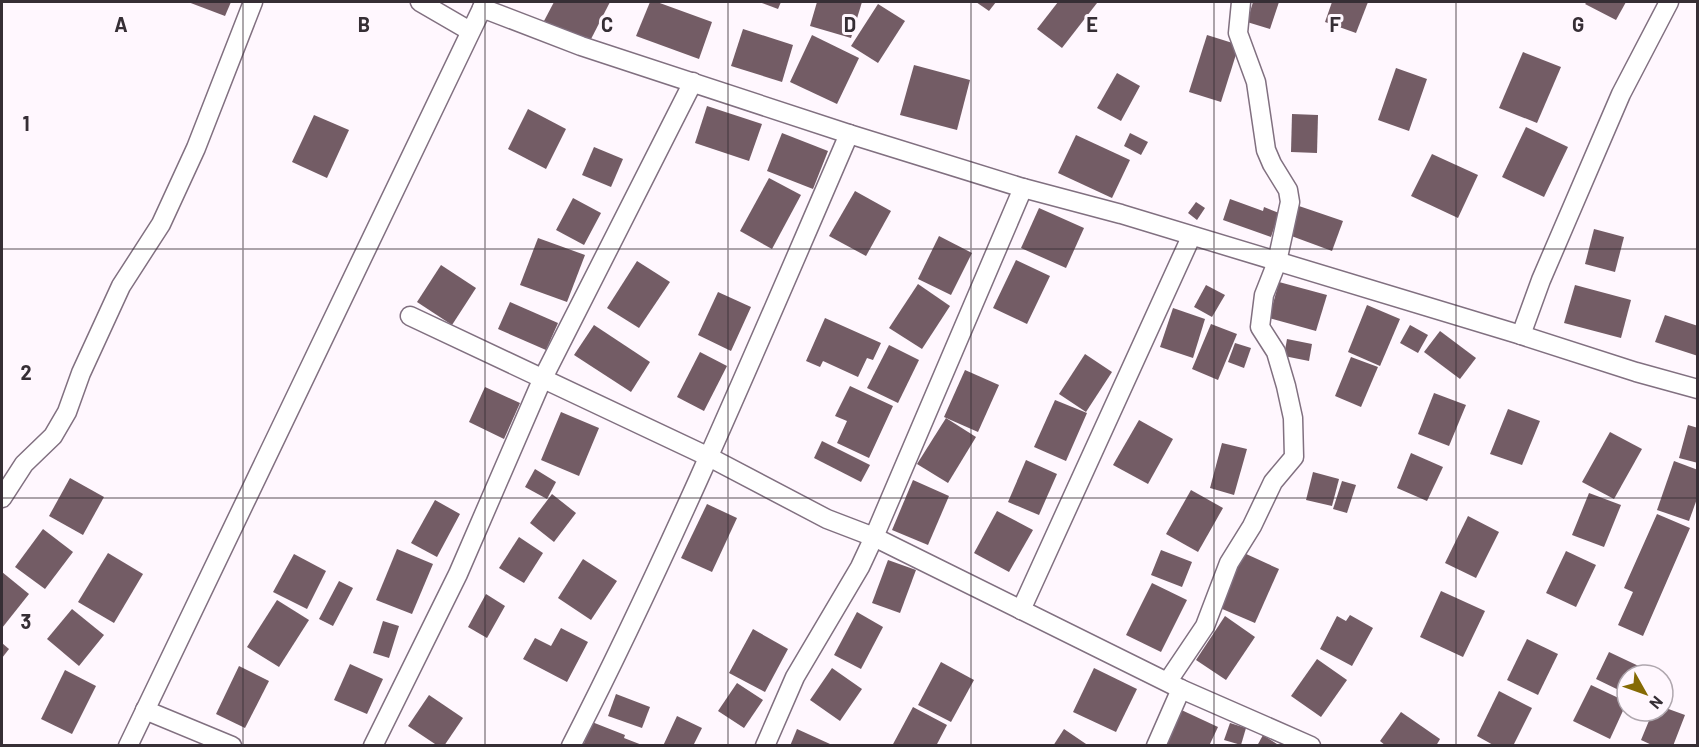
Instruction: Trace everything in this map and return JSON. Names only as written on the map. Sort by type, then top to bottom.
[{"type":"street","points":[[2,498],[24,464],[53,436],[67,412],[81,373],[121,286],[161,224],[196,148],[254,2]]},
{"type":"street","points":[[420,2],[470,32]]},
{"type":"street","points":[[1156,746],[1175,685],[1205,626],[1229,563],[1252,526],[1273,482],[1294,457],[1293,418],[1286,386],[1276,352],[1260,327],[1264,295],[1277,262],[1290,202],[1288,190],[1266,150],[1256,82],[1238,33],[1241,2]]},
{"type":"street","points":[[1521,335],[1541,280],[1621,94],[1669,2]]},
{"type":"street","points":[[128,746],[483,5],[581,46],[849,134],[1023,188],[1121,214],[1636,372],[1698,388]]},
{"type":"street","points":[[373,746],[458,574],[542,380],[693,82]]},
{"type":"street","points":[[571,746],[614,663],[709,457],[849,134]]},
{"type":"street","points":[[765,746],[795,677],[860,567],[874,537],[1023,188]]},
{"type":"street","points":[[1021,610],[1191,237]]},
{"type":"street","points":[[410,316],[709,457],[827,519],[874,537],[1175,685],[1311,746]]},
{"type":"street","points":[[145,710],[232,746]]},
{"type":"building","points":[[188,2],[231,2],[225,16]]},
{"type":"building","points":[[554,2],[610,2],[589,43],[544,21]]},
{"type":"building","points":[[650,2],[657,2],[712,22],[699,59],[636,36]]},
{"type":"building","points":[[759,2],[781,2],[778,9]]},
{"type":"building","points":[[817,2],[862,2],[851,38],[810,26]]},
{"type":"building","points":[[976,2],[996,2],[989,11]]},
{"type":"building","points":[[1058,2],[1097,3],[1062,48],[1037,29]]},
{"type":"building","points":[[1253,2],[1279,2],[1270,29],[1247,22]]},
{"type":"building","points":[[1332,2],[1368,2],[1356,33],[1325,22]]},
{"type":"building","points":[[1587,2],[1626,2],[1616,20],[1585,4]]},
{"type":"building","points":[[878,4],[905,21],[878,63],[851,46]]},
{"type":"building","points":[[743,29],[793,45],[782,82],[731,66]]},
{"type":"building","points":[[812,35],[859,58],[837,104],[790,82]]},
{"type":"building","points":[[1207,35],[1239,45],[1221,102],[1189,92]]},
{"type":"building","points":[[1523,52],[1561,67],[1537,123],[1499,108]]},
{"type":"building","points":[[914,65],[970,80],[957,130],[900,115]]},
{"type":"building","points":[[1396,68],[1427,79],[1409,131],[1378,120]]},
{"type":"building","points":[[1117,73],[1140,86],[1121,121],[1097,108]]},
{"type":"building","points":[[707,106],[762,124],[749,161],[695,143]]},
{"type":"building","points":[[528,109],[566,129],[546,169],[508,149]]},
{"type":"building","points":[[1292,114],[1318,115],[1317,153],[1291,152]]},
{"type":"building","points":[[314,115],[349,130],[327,178],[292,162]]},
{"type":"building","points":[[1526,127],[1568,147],[1544,197],[1502,177]]},
{"type":"building","points":[[782,133],[828,151],[813,189],[767,171]]},
{"type":"building","points":[[1130,133],[1148,142],[1141,155],[1124,146]]},
{"type":"building","points":[[1076,135],[1130,160],[1112,198],[1058,173]]},
{"type":"building","points":[[594,147],[623,159],[611,187],[582,175]]},
{"type":"building","points":[[1432,154],[1478,175],[1458,218],[1411,196]]},
{"type":"building","points":[[769,178],[801,195],[772,249],[740,231]]},
{"type":"building","points":[[855,191],[891,211],[866,256],[829,236]]},
{"type":"building","points":[[573,198],[601,213],[584,245],[556,230]]},
{"type":"building","points":[[1230,199],[1263,211],[1264,207],[1279,213],[1271,237],[1223,220]]},
{"type":"building","points":[[1196,202],[1205,208],[1197,220],[1188,213]]},
{"type":"building","points":[[1296,205],[1343,221],[1332,251],[1286,234]]},
{"type":"building","points":[[1039,208],[1084,228],[1066,268],[1021,248]]},
{"type":"building","points":[[1594,229],[1624,237],[1615,272],[1585,264]]},
{"type":"building","points":[[939,236],[972,253],[951,295],[918,279]]},
{"type":"building","points":[[538,238],[585,255],[567,302],[520,285]]},
{"type":"building","points":[[1016,260],[1050,276],[1027,324],[993,308]]},
{"type":"building","points":[[637,261],[670,282],[639,328],[607,308]]},
{"type":"building","points":[[441,265],[476,288],[452,325],[417,302]]},
{"type":"building","points":[[1279,282],[1327,295],[1316,331],[1269,318]]},
{"type":"building","points":[[918,284],[950,306],[922,349],[889,328]]},
{"type":"building","points":[[1206,285],[1225,295],[1212,317],[1194,307]]},
{"type":"building","points":[[1575,285],[1631,300],[1621,338],[1564,323]]},
{"type":"building","points":[[718,292],[751,307],[731,351],[698,335]]},
{"type":"building","points":[[510,302],[558,323],[546,350],[498,329]]},
{"type":"building","points":[[1367,305],[1400,319],[1380,366],[1348,352]]},
{"type":"building","points":[[1173,308],[1205,319],[1193,358],[1160,347]]},
{"type":"building","points":[[1665,315],[1698,326],[1698,356],[1655,342]]},
{"type":"building","points":[[825,318],[881,343],[873,360],[867,358],[858,377],[823,361],[820,367],[806,361]]},
{"type":"building","points":[[1211,324],[1237,334],[1218,380],[1192,369]]},
{"type":"building","points":[[594,325],[650,362],[631,392],[574,355]]},
{"type":"building","points":[[1410,325],[1428,335],[1418,353],[1400,343]]},
{"type":"building","points":[[1440,331],[1476,358],[1460,379],[1424,352]]},
{"type":"building","points":[[1287,339],[1312,344],[1309,361],[1284,356]]},
{"type":"building","points":[[1235,343],[1251,348],[1244,368],[1228,362]]},
{"type":"building","points":[[889,345],[919,360],[898,403],[867,388]]},
{"type":"building","points":[[700,352],[727,366],[704,411],[677,397]]},
{"type":"building","points":[[1085,354],[1112,372],[1086,412],[1059,394]]},
{"type":"building","points":[[1351,357],[1378,367],[1361,407],[1335,396]]},
{"type":"building","points":[[965,370],[999,385],[978,432],[944,417]]},
{"type":"building","points":[[850,386],[893,406],[869,458],[837,443],[847,421],[835,416]]},
{"type":"building","points":[[485,387],[520,403],[504,439],[469,422]]},
{"type":"building","points":[[1434,393],[1466,405],[1449,446],[1418,434]]},
{"type":"building","points":[[1055,400],[1087,413],[1066,461],[1034,447]]},
{"type":"building","points":[[1508,409],[1540,421],[1522,465],[1490,454]]},
{"type":"building","points":[[561,412],[599,428],[579,476],[541,460]]},
{"type":"building","points":[[946,418],[976,437],[948,483],[917,464]]},
{"type":"building","points":[[1139,420],[1173,439],[1148,484],[1113,465]]},
{"type":"building","points":[[1688,425],[1698,428],[1698,463],[1679,458]]},
{"type":"building","points":[[1610,432],[1642,449],[1614,499],[1582,482]]},
{"type":"building","points":[[822,441],[870,465],[861,482],[814,458]]},
{"type":"building","points":[[1222,443],[1247,449],[1234,495],[1210,488]]},
{"type":"building","points":[[1411,453],[1443,467],[1427,501],[1397,488]]},
{"type":"building","points":[[1026,460],[1057,474],[1039,515],[1008,502]]},
{"type":"building","points":[[1674,461],[1698,470],[1698,496],[1689,521],[1657,510]]},
{"type":"building","points":[[535,469],[556,482],[547,499],[525,487]]},
{"type":"building","points":[[1313,472],[1339,479],[1332,506],[1306,500]]},
{"type":"building","points":[[70,478],[104,497],[83,535],[49,516]]},
{"type":"building","points":[[913,480],[949,496],[928,545],[892,530]]},
{"type":"building","points":[[1342,481],[1356,485],[1347,513],[1333,509]]},
{"type":"building","points":[[1191,490],[1223,508],[1198,552],[1166,534]]},
{"type":"building","points":[[1589,493],[1621,505],[1604,547],[1572,535]]},
{"type":"building","points":[[552,494],[576,513],[554,542],[530,523]]},
{"type":"building","points":[[435,500],[460,514],[437,557],[411,543]]},
{"type":"building","points":[[707,504],[737,518],[712,572],[681,558]]},
{"type":"building","points":[[997,511],[1033,530],[1009,572],[974,553]]},
{"type":"building","points":[[1657,514],[1690,528],[1643,636],[1618,625],[1633,592],[1624,588]]},
{"type":"building","points":[[1468,516],[1499,532],[1476,578],[1445,563]]},
{"type":"building","points":[[43,529],[73,552],[45,589],[15,567]]},
{"type":"building","points":[[519,537],[543,553],[524,583],[499,568]]},
{"type":"building","points":[[397,549],[433,564],[412,614],[376,600]]},
{"type":"building","points":[[1161,550],[1192,562],[1182,587],[1151,575]]},
{"type":"building","points":[[1566,551],[1596,565],[1576,607],[1546,593]]},
{"type":"building","points":[[108,553],[143,574],[114,623],[78,602]]},
{"type":"building","points":[[1244,553],[1279,569],[1255,623],[1220,608]]},
{"type":"building","points":[[294,554],[326,571],[307,609],[273,592]]},
{"type":"building","points":[[583,559],[617,581],[591,620],[558,598]]},
{"type":"building","points":[[888,560],[916,570],[900,613],[872,603]]},
{"type":"building","points":[[2,572],[29,594],[2,628]]},
{"type":"building","points":[[339,581],[353,588],[333,626],[319,619]]},
{"type":"building","points":[[1152,583],[1187,600],[1161,652],[1126,635]]},
{"type":"building","points":[[1441,591],[1485,611],[1463,657],[1420,637]]},
{"type":"building","points":[[486,594],[505,606],[487,638],[468,627]]},
{"type":"building","points":[[277,600],[309,620],[279,667],[247,647]]},
{"type":"building","points":[[72,609],[104,635],[79,666],[47,639]]},
{"type":"building","points":[[857,612],[883,627],[861,669],[834,655]]},
{"type":"building","points":[[1350,615],[1373,628],[1352,666],[1320,649],[1337,616],[1346,621]]},
{"type":"building","points":[[1225,616],[1255,637],[1226,680],[1196,660]]},
{"type":"building","points":[[383,621],[399,626],[389,658],[373,653]]},
{"type":"building","points":[[561,628],[588,642],[567,682],[523,659],[535,638],[551,646]]},
{"type":"building","points":[[753,629],[788,649],[765,692],[729,673]]},
{"type":"building","points":[[1527,639],[1558,654],[1538,695],[1507,680]]},
{"type":"building","points":[[2,643],[9,649],[2,658]]},
{"type":"building","points":[[1609,652],[1632,663],[1615,663],[1615,688],[1596,679]]},
{"type":"building","points":[[1317,659],[1347,680],[1321,717],[1291,696]]},
{"type":"building","points":[[941,662],[974,680],[951,722],[918,705]]},
{"type":"building","points":[[350,664],[383,679],[367,714],[334,700]]},
{"type":"building","points":[[239,666],[269,681],[245,728],[216,714]]},
{"type":"building","points":[[832,668],[862,689],[840,721],[810,700]]},
{"type":"building","points":[[1094,668],[1137,689],[1116,732],[1073,712]]},
{"type":"building","points":[[65,670],[96,686],[72,734],[41,719]]},
{"type":"building","points":[[737,683],[763,700],[744,728],[718,711]]},
{"type":"building","points":[[1591,685],[1615,696],[1615,723],[1617,723],[1610,739],[1573,721]]},
{"type":"building","points":[[1499,691],[1532,708],[1513,746],[1495,746],[1477,736]]},
{"type":"building","points":[[616,694],[650,707],[642,728],[608,716]]},
{"type":"building","points":[[429,695],[463,718],[444,746],[438,746],[408,726]]},
{"type":"building","points":[[913,707],[947,725],[936,746],[892,746]]},
{"type":"building","points":[[1175,707],[1218,727],[1209,746],[1171,746],[1159,740]]},
{"type":"building","points":[[1675,711],[1685,715],[1673,746],[1654,746],[1641,740],[1648,723],[1675,723]]},
{"type":"building","points":[[1401,712],[1440,739],[1436,746],[1386,746],[1380,741]]},
{"type":"building","points":[[677,716],[702,728],[693,746],[663,746]]},
{"type":"building","points":[[592,722],[625,735],[624,738],[642,745],[583,746]]},
{"type":"building","points":[[1230,723],[1246,728],[1241,745],[1224,740]]},
{"type":"building","points":[[797,729],[830,744],[829,746],[790,746]]},
{"type":"building","points":[[1064,729],[1089,746],[1053,746]]},
{"type":"building","points":[[1263,735],[1280,746],[1257,746]]}]
